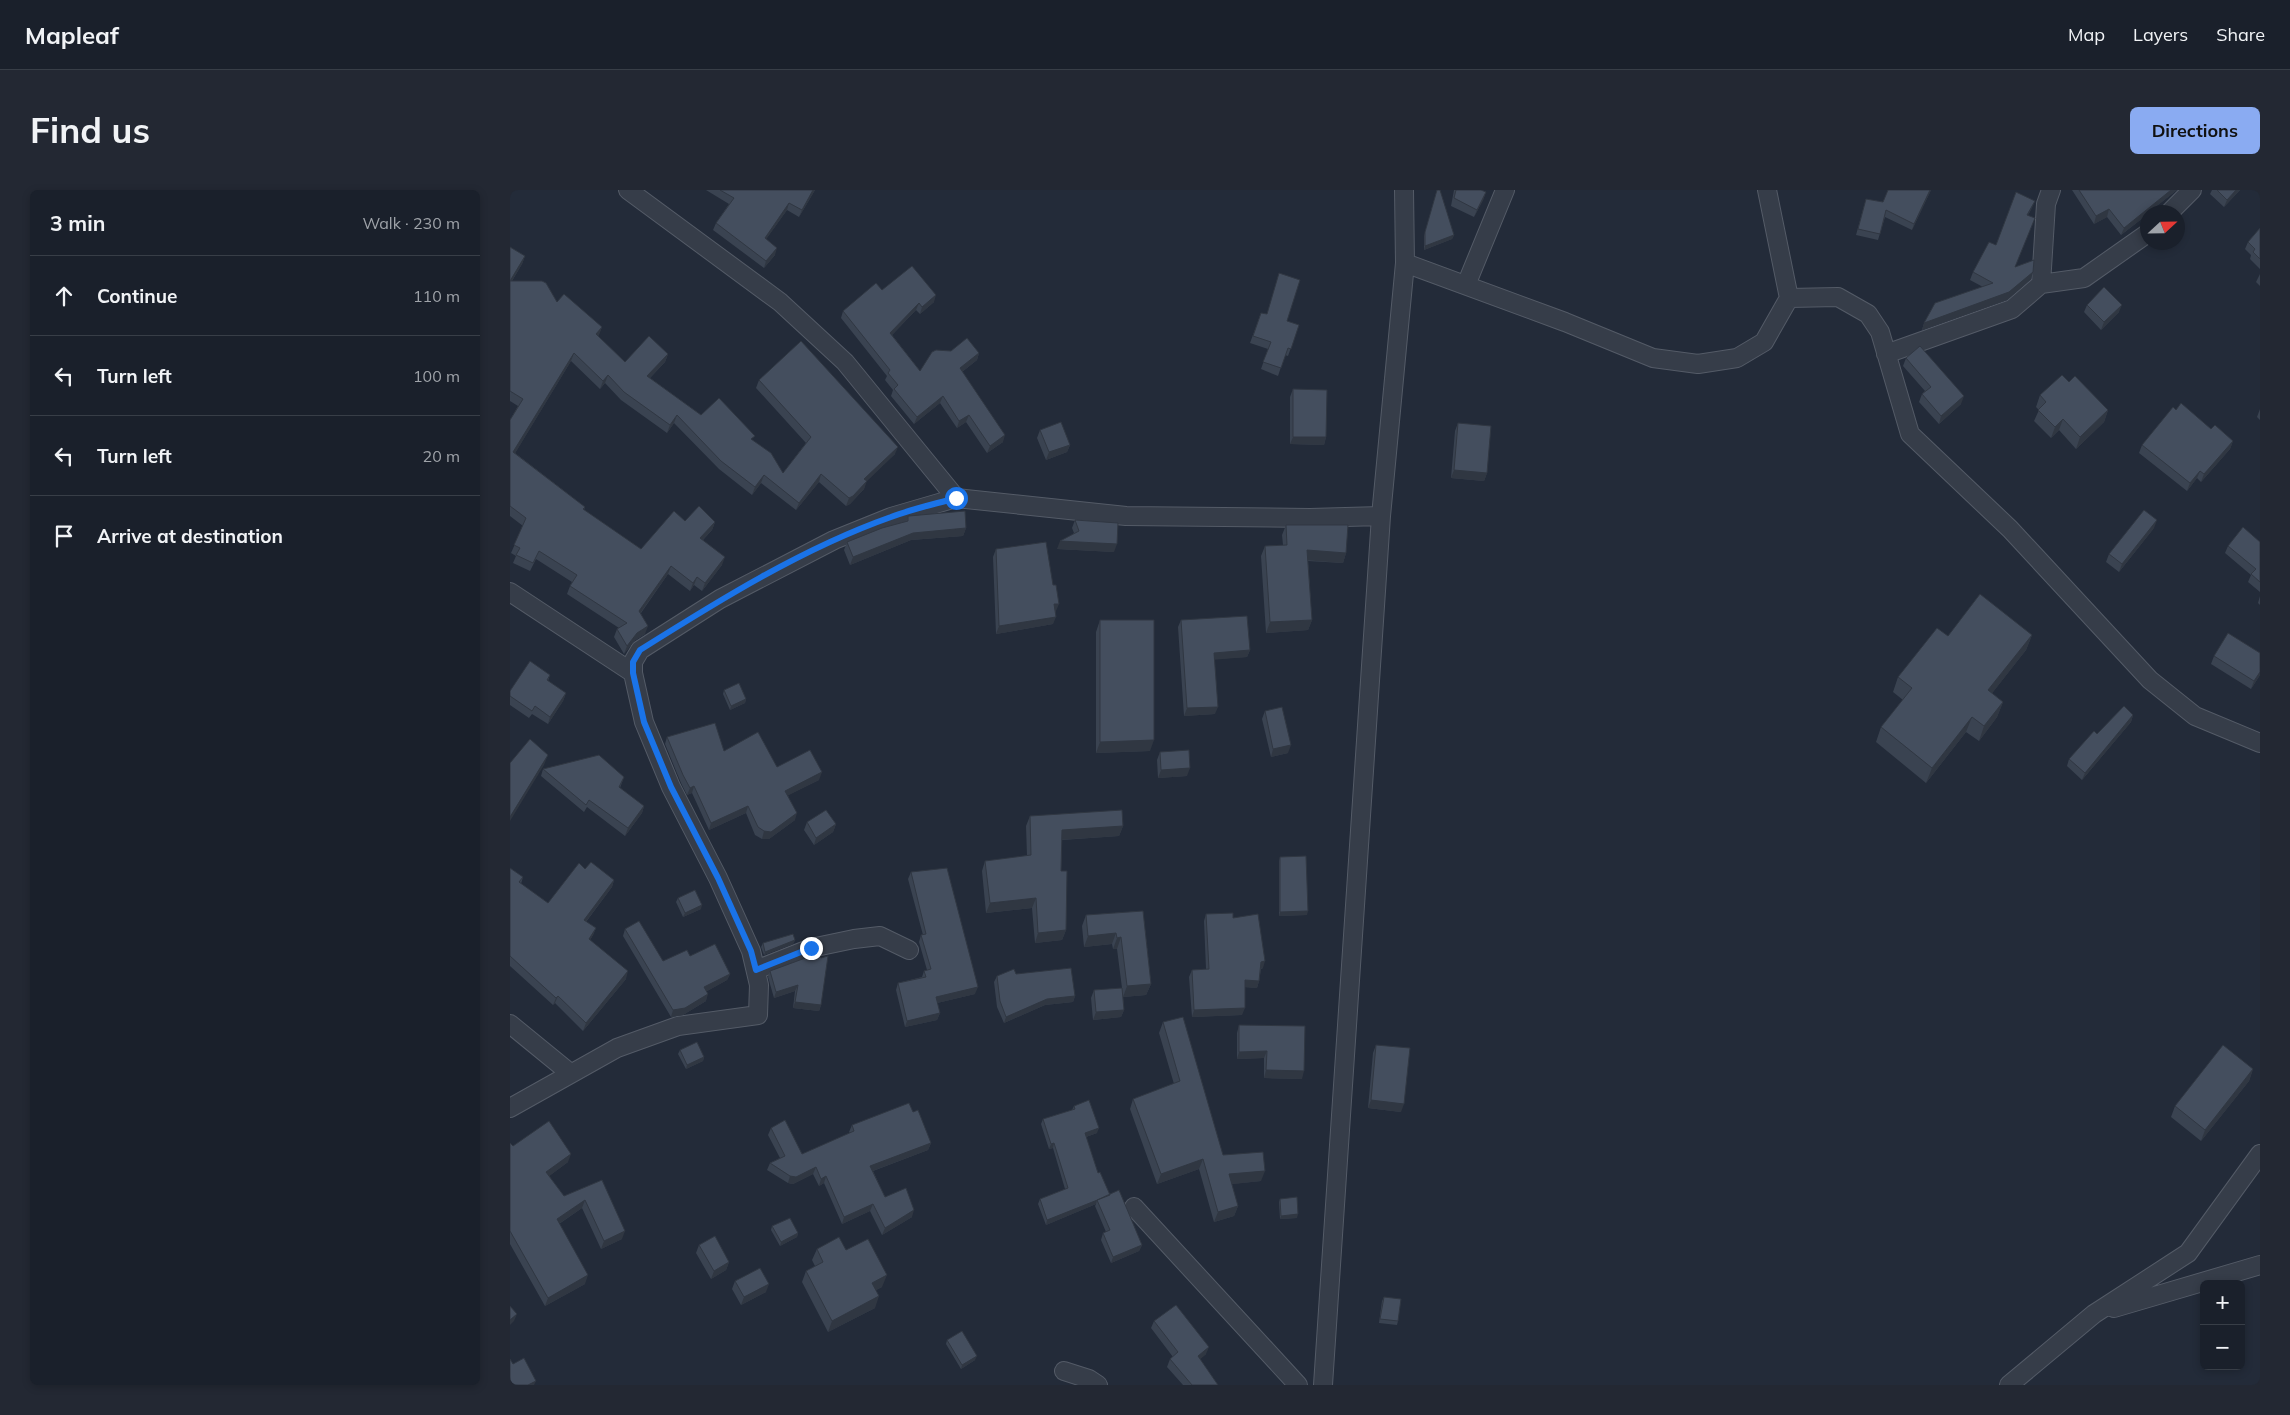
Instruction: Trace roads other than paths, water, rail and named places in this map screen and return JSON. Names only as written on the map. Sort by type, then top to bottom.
[{"type":"street","points":[[628,190],[780,302],[845,362],[956,498]]},
{"type":"street","points":[[1323,1385],[1381,516],[1405,263],[1404,190]]},
{"type":"street","points":[[1466,285],[1505,190]]},
{"type":"street","points":[[1405,263],[1565,322],[1653,358],[1698,364],[1737,358],[1764,342],[1790,298],[1767,190]]},
{"type":"street","points":[[2041,284],[2046,204],[2051,190]]},
{"type":"street","points":[[2177,205],[2192,190]]},
{"type":"street","points":[[1886,354],[2012,309],[2041,284],[2084,278],[2140,239]]},
{"type":"street","points":[[1790,298],[1838,297],[1868,314],[1880,332],[1910,434],[2010,530],[2150,680],[2195,716],[2260,743]]},
{"type":"street","points":[[510,1108],[617,1048],[678,1026],[758,1015],[759,985],[751,951],[718,878],[671,787],[644,722],[633,673],[633,662],[640,650],[720,599],[834,540],[891,517],[956,498],[1126,516],[1310,518],[1381,516]]},
{"type":"street","points":[[510,592],[633,673]]},
{"type":"street","points":[[756,970],[811,948],[854,939],[880,936],[909,950]]},
{"type":"street","points":[[510,1024],[570,1073]]},
{"type":"street","points":[[2009,1385],[2094,1314],[2188,1253],[2260,1154]]},
{"type":"street","points":[[1134,1207],[1298,1385]]},
{"type":"street","points":[[2094,1314],[2260,1265]]},
{"type":"street","points":[[1064,1370],[1089,1379],[1098,1385]]}]
